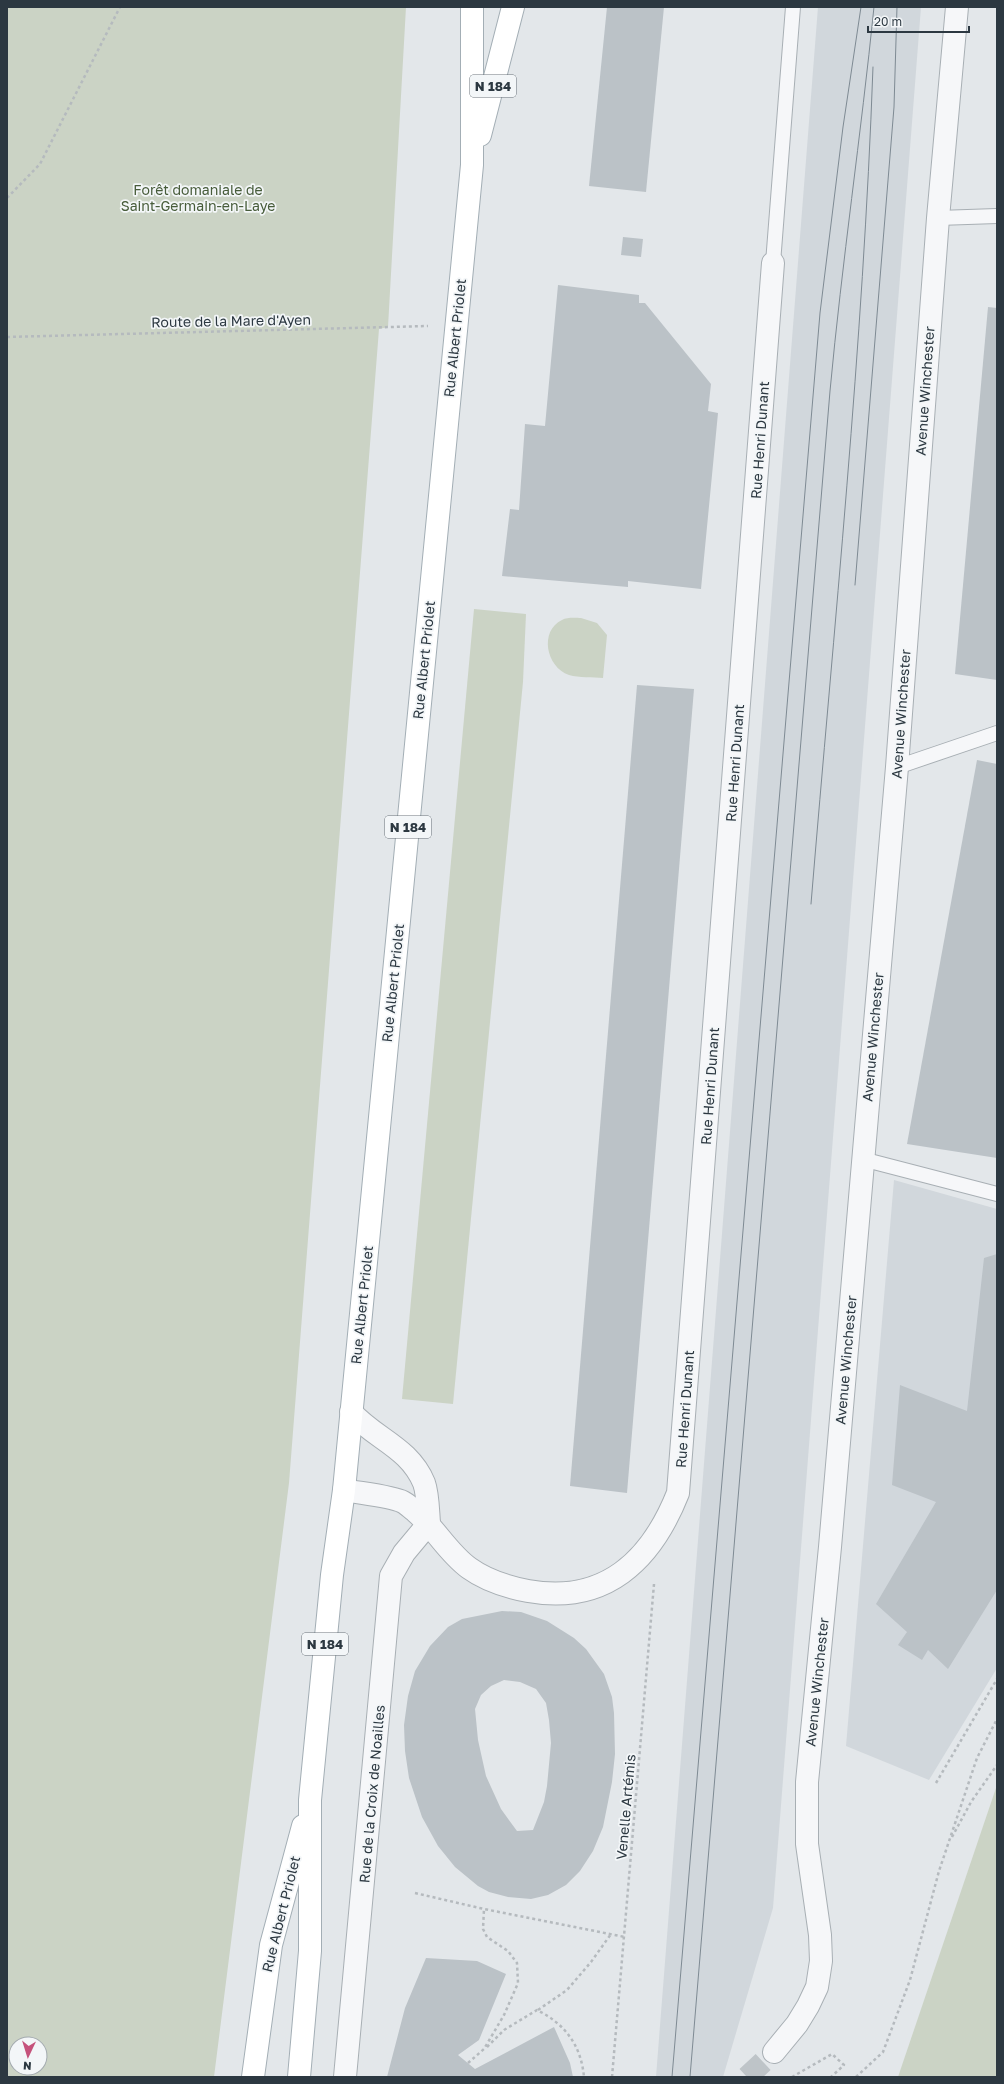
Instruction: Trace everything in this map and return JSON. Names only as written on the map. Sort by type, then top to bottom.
[{"type":"main road","name":"Rue Albert Priolet","points":[[299,2077],[310,1951],[310,1800],[332,1575],[344,1490],[472,165],[472,7]]},
{"type":"main road","name":"Rue Albert Priolet","points":[[472,165],[513,7]]},
{"type":"main road","name":"Rue Albert Priolet","points":[[253,2077],[271,1945],[310,1800]]},
{"type":"street","name":"Avenue Winchester","points":[[774,2052],[797,2024],[808,2006],[817,1987],[821,1961],[820,1934],[807,1844],[807,1782],[831,1539],[862,1159],[897,767],[938,218],[957,7]]},
{"type":"street","name":"Rue Henri Dunant","points":[[344,1490],[404,1502],[429,1523],[468,1568],[486,1579],[510,1588],[562,1594],[592,1589],[615,1578],[636,1560],[656,1538],[670,1515],[678,1493],[773,263]]},
{"type":"street","points":[[351,1412],[367,1429],[404,1453],[424,1483],[429,1523]]},
{"type":"street","name":"Rue de la Croix de Noailles","points":[[345,2077],[391,1576],[404,1553],[429,1523]]},
{"type":"lane","points":[[773,263],[793,7]]},
{"type":"lane","points":[[938,218],[997,216]]},
{"type":"lane","points":[[897,767],[997,733]]},
{"type":"lane","points":[[862,1159],[997,1194]]},
{"type":"path","points":[[7,198],[40,164],[120,7]]},
{"type":"path","name":"Route de la Mare d'Ayen","points":[[7,337],[456,324]]},
{"type":"path","name":"Venelle Artémis","points":[[612,2077],[653,1603],[656,1538]]},
{"type":"path","points":[[936,1783],[997,1679]]},
{"type":"path","points":[[856,2077],[883,2052],[910,1980],[939,1871],[977,1758],[997,1719]]},
{"type":"path","points":[[948,1845],[971,1802],[997,1764]]},
{"type":"path","points":[[414,1893],[484,1909],[625,1937]]},
{"type":"path","points":[[484,1909],[483,1929],[487,1937],[508,1951],[517,1963],[518,1983],[504,2015],[484,2049]]},
{"type":"path","points":[[468,2064],[504,2030],[567,1990],[612,1934]]},
{"type":"path","points":[[537,2010],[554,2018],[569,2033],[583,2067],[584,2077]]},
{"type":"path","points":[[792,2077],[832,2054],[844,2065],[831,2077]]},
{"type":"shaded area","points":[[818,7],[921,7],[773,1908],[723,2077],[656,2077]]},
{"type":"shaded area","points":[[894,1180],[997,1209],[997,1668],[929,1780],[846,1746]]},
{"type":"green space","name":"Forêt domaniale de Saint-Germain-en-Laye","points":[[7,7],[406,7],[388,327],[379,329],[289,1483],[214,2077],[7,2077]]},
{"type":"green space","points":[[474,609],[526,614],[523,682],[453,1404],[402,1399]]},
{"type":"green space","points":[[581,618],[597,623],[607,635],[603,678],[573,676],[561,671],[555,665],[548,649],[550,632],[555,625],[564,619]]},
{"type":"green space","points":[[997,1785],[997,2077],[898,2077]]},
{"type":"building","points":[[607,7],[664,7],[646,192],[589,186]]},
{"type":"building","points":[[623,237],[643,239],[641,257],[621,255]]},
{"type":"building","points":[[558,285],[639,295],[639,303],[645,303],[711,384],[708,411],[718,413],[701,589],[628,581],[628,587],[502,576],[510,509],[519,510],[525,424],[545,426]]},
{"type":"building","points":[[988,307],[997,308],[997,680],[955,674]]},
{"type":"building","points":[[637,685],[694,689],[627,1493],[570,1486]]},
{"type":"building","points":[[977,760],[997,764],[997,1158],[907,1144]]},
{"type":"building","points":[[997,1254],[997,1590],[948,1669],[928,1650],[922,1660],[898,1645],[907,1632],[876,1604],[936,1502],[892,1485],[900,1385],[967,1411],[984,1258]]},
{"type":"building","points":[[502,1611],[521,1612],[547,1621],[574,1638],[586,1649],[604,1674],[612,1697],[615,1754],[612,1782],[603,1827],[593,1851],[580,1871],[566,1885],[548,1895],[531,1899],[508,1897],[489,1892],[478,1886],[455,1867],[438,1846],[422,1817],[409,1778],[405,1751],[404,1725],[408,1696],[415,1671],[430,1646],[448,1627],[462,1619]],"holes":[[[504,1680],[520,1682],[536,1689],[546,1703],[551,1743],[544,1802],[533,1830],[517,1831],[501,1809],[486,1776],[478,1740],[475,1709],[481,1695],[491,1686]]]},
{"type":"building","points":[[426,1958],[477,1961],[506,1974],[479,2040],[458,2055],[475,2069],[554,2027],[570,2063],[573,2077],[387,2077],[405,2008]]},
{"type":"tunnel","points":[[747,2077],[774,2052]]},
{"type":"tram line","points":[[672,2077],[820,313],[843,127],[861,7]]},
{"type":"tram line","points":[[690,2077],[830,391],[874,7]]},
{"type":"tram line","points":[[855,585],[894,107],[897,7]]},
{"type":"tram line","points":[[811,904],[855,381],[873,67]]}]
